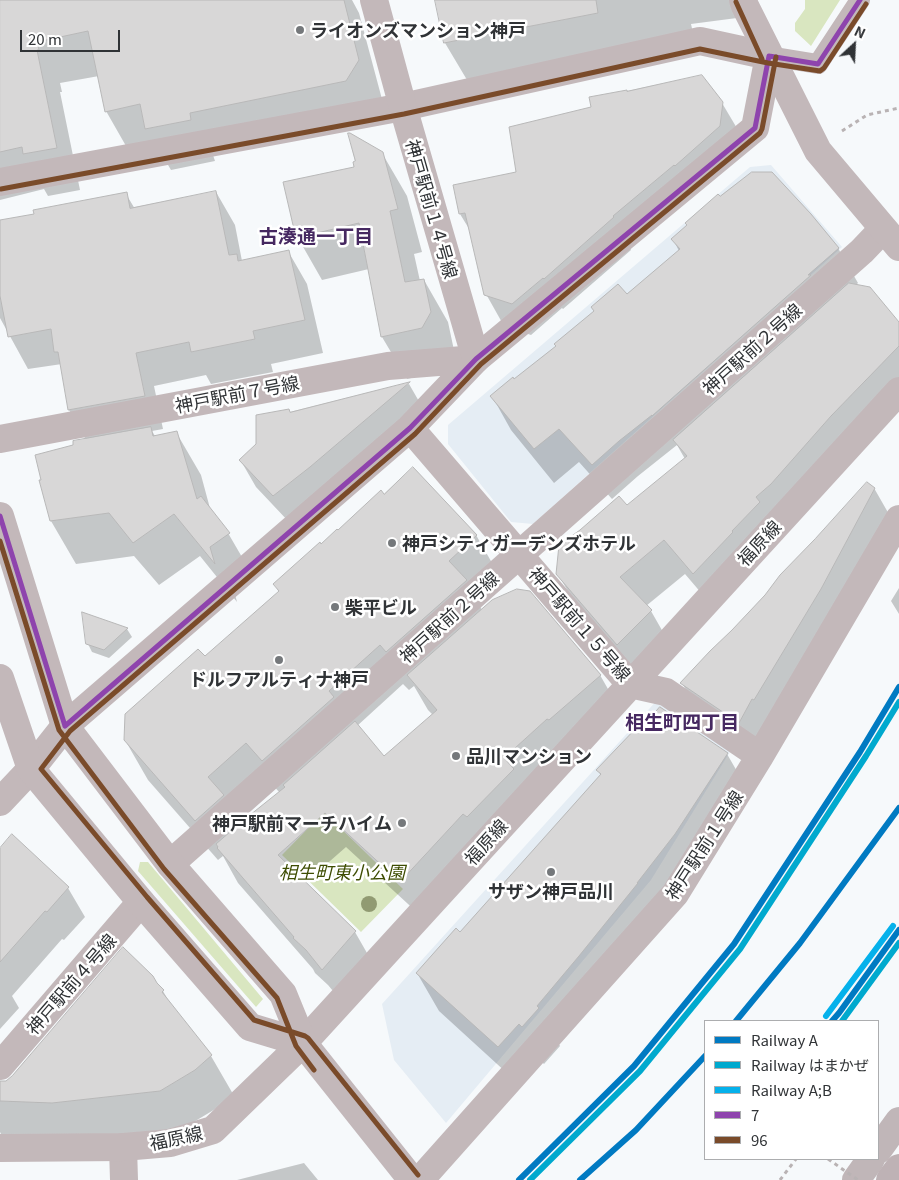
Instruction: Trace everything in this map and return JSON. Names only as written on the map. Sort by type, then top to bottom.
[{"type":"highway","points":[[879,1149],[899,1120]]},
{"type":"highway","points":[[857,1180],[870,1160]]},
{"type":"highway","points":[[890,1180],[899,1168]]},
{"type":"street","name":"神戸駅前１４号線","points":[[374,0],[476,359]]},
{"type":"street","points":[[743,0],[769,56],[818,151],[891,238]]},
{"type":"street","points":[[0,182],[403,107],[700,41],[769,56]]},
{"type":"street","points":[[0,802],[31,769],[66,726],[410,428],[476,359],[754,128],[769,56]]},
{"type":"street","name":"神戸駅前２号線","points":[[170,864],[862,251],[891,238]]},
{"type":"street","name":"神戸駅前７号線","points":[[0,439],[388,366],[476,359]]},
{"type":"street","name":"福原線","points":[[0,1148],[123,1147],[170,1143],[213,1130],[303,1043],[899,390]]},
{"type":"street","name":"神戸駅前１５号線","points":[[410,428],[630,684],[666,692],[760,756]]},
{"type":"street","points":[[0,516],[66,726],[170,864],[283,994],[303,1043],[412,1180]]},
{"type":"street","name":"神戸駅前１号線","points":[[420,1180],[675,894],[760,756],[899,519]]},
{"type":"street","points":[[1,683],[31,769],[141,902],[250,1027],[303,1043]]},
{"type":"street","name":"神戸駅前４号線","points":[[0,1066],[141,902]]},
{"type":"street","points":[[123,1147],[124,1180]]},
{"type":"lane","points":[[769,56],[818,64],[860,0]]},
{"type":"path","points":[[835,136],[867,116],[899,108]]},
{"type":"path","points":[[780,1180],[795,1160]]},
{"type":"path","points":[[829,1160],[857,1180]]},
{"type":"shaded area","points":[[771,165],[842,247],[533,524],[511,522],[448,444],[448,425],[750,167]]},
{"type":"shaded area","points":[[659,698],[733,747],[651,880],[446,1123],[394,1060],[382,1004]]},
{"type":"green space","points":[[805,0],[840,0],[811,46],[795,31],[795,23],[805,9]]},
{"type":"green space","name":"相生町東小公園","points":[[324,812],[403,889],[361,932],[282,855]]},
{"type":"green space","points":[[140,862],[148,862],[263,999],[256,1007],[138,871]]},
{"type":"building","points":[[0,0],[344,0],[359,60],[346,81],[190,113],[191,120],[145,129],[140,104],[105,112],[88,31],[37,42],[57,148],[23,154],[22,147],[0,152]]},
{"type":"building","points":[[435,0],[596,0],[598,13],[444,43]]},
{"type":"building","points":[[702,75],[723,102],[720,126],[675,166],[613,216],[544,279],[512,304],[484,295],[465,213],[459,214],[453,185],[516,172],[509,127],[591,107],[589,97]]},
{"type":"building","points":[[348,133],[383,152],[398,209],[390,211],[405,282],[424,279],[431,312],[422,328],[381,337],[359,223],[296,238],[283,182],[354,167],[353,162],[355,161]]},
{"type":"building","points":[[752,172],[772,172],[839,248],[652,416],[619,441],[592,465],[559,429],[534,449],[490,396],[556,346],[554,344],[594,311],[591,307],[618,284],[627,294],[680,249],[671,239],[687,225],[685,223],[718,194],[720,196]]},
{"type":"building","points":[[216,191],[229,255],[237,254],[238,261],[289,250],[305,320],[253,331],[255,339],[191,352],[189,342],[136,353],[145,396],[68,410],[58,352],[54,352],[51,329],[8,337],[0,296],[0,220],[34,214],[33,210],[127,192],[130,208]]},
{"type":"building","points":[[849,283],[870,287],[899,322],[899,346],[831,416],[771,484],[756,497],[760,502],[693,574],[664,540],[620,577],[652,610],[617,645],[556,574],[559,545],[580,530],[619,496],[627,505],[687,456],[673,440]]},
{"type":"building","points":[[410,382],[273,496],[239,460],[256,444],[256,415],[289,409],[290,412]]},
{"type":"building","points":[[151,427],[153,436],[177,431],[197,499],[201,496],[230,533],[210,547],[215,564],[174,514],[133,543],[109,513],[50,521],[39,480],[41,480],[35,455],[73,445],[73,441]]},
{"type":"building","points":[[413,467],[477,535],[449,561],[467,580],[386,652],[380,645],[329,691],[334,697],[262,761],[246,743],[208,777],[224,795],[195,821],[124,740],[125,714],[198,649],[205,656],[279,591],[273,584],[320,542],[321,544],[338,530],[381,490],[384,494]]},
{"type":"building","points":[[867,482],[875,488],[821,589],[739,723],[680,683],[765,595],[780,575]]},
{"type":"building","points":[[517,589],[530,591],[601,675],[549,720],[547,719],[504,758],[514,769],[467,817],[463,814],[400,882],[325,813],[278,855],[356,931],[322,970],[217,848],[216,844],[285,787],[283,785],[355,721],[384,756],[437,710],[407,675],[492,600]]},
{"type":"building","points":[[82,612],[128,628],[104,650],[86,644]]},
{"type":"building","points":[[660,707],[728,753],[675,834],[638,883],[537,1006],[539,1008],[522,1027],[519,1024],[498,1047],[416,973],[456,928],[460,932],[601,774],[596,770],[639,725],[642,727]]},
{"type":"building","points":[[12,834],[69,887],[0,962],[0,848]]},
{"type":"building","points":[[123,947],[153,976],[164,990],[162,992],[212,1055],[195,1070],[160,1091],[52,1103],[0,1101],[0,1081],[6,1081],[12,1076]]},
{"type":"rail line","name":"A","points":[[519,1180],[634,1066],[734,944],[860,752],[899,687]]},
{"type":"rail line","name":"はまかぜ","points":[[530,1180],[640,1071],[740,949],[899,702]]},
{"type":"rail line","name":"A","points":[[737,1020],[800,943],[899,808]]},
{"type":"rail line","name":"A;B","points":[[826,1016],[893,926]]},
{"type":"rail line","name":"A","points":[[833,1020],[899,930]]},
{"type":"rail line","name":"はまかぜ","points":[[843,1020],[899,943]]},
{"type":"rail line","name":"A","points":[[580,1180],[636,1130],[704,1057]]},
{"type":"transit line","name":"7","points":[[769,56],[818,64],[860,0]]},
{"type":"transit line","name":"96","points":[[736,2],[762,59]]},
{"type":"transit line","name":"96","points":[[1,189],[404,114],[700,49],[768,63],[820,71],[824,68],[866,4]]},
{"type":"transit line","name":"7","points":[[65,726],[410,428],[476,359],[755,128],[769,56]]},
{"type":"transit line","name":"96","points":[[418,1175],[308,1038],[254,1020],[147,897],[41,769],[70,731],[415,434],[481,364],[760,133],[776,57]]},
{"type":"transit line","name":"7","points":[[0,516],[65,726]]},
{"type":"transit line","name":"96","points":[[0,541],[59,730],[164,869],[277,998],[296,1046],[314,1070]]},
{"type":"place","name":"ライオンズマンション神戸","points":[[300,30]]},
{"type":"place","name":"神戸シティガーデンズホテル","points":[[392,543]]},
{"type":"place","name":"柴平ビル","points":[[335,607]]},
{"type":"place","name":"ドルフアルティナ神戸","points":[[279,660]]},
{"type":"place","name":"品川マンション","points":[[456,756]]},
{"type":"place","name":"神戸駅前マーチハイム","points":[[402,823]]},
{"type":"place","name":"サザン神戸品川","points":[[551,872]]},
{"type":"district","name":"古湊通一丁目","points":[[316,236]]},
{"type":"district","name":"相生町四丁目","points":[[682,722]]}]
